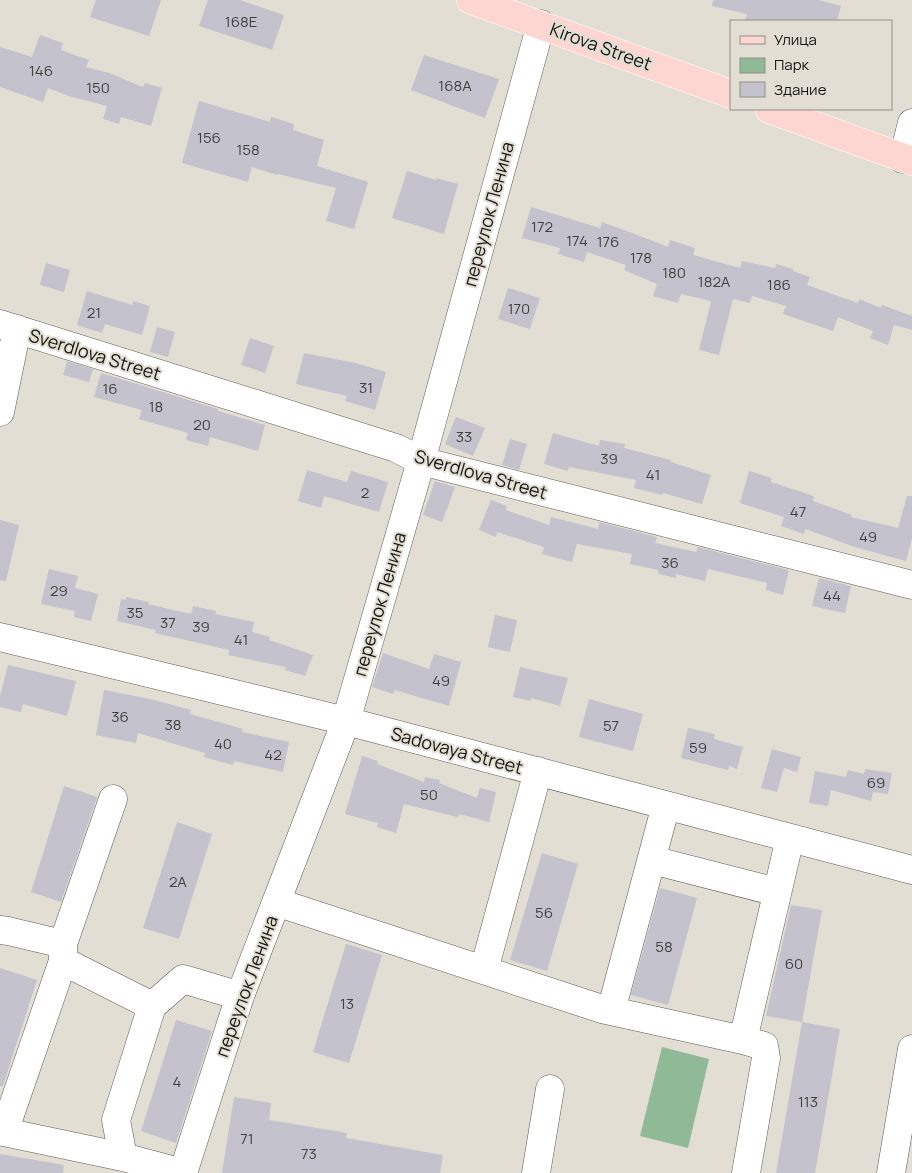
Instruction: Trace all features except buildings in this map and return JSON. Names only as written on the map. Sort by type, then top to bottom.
[{"type":"main road","name":"Kirova Street","points":[[471,0],[730,94]]},
{"type":"main road","points":[[772,110],[908,160]]},
{"type":"street","name":"переулок Ленина","points":[[183,1173],[240,996],[346,721],[421,461],[541,24]]},
{"type":"street","points":[[908,160],[912,123]]},
{"type":"street","name":"Sverdlova Street","points":[[8,327],[396,448],[421,461],[912,585]]},
{"type":"street","points":[[0,412],[8,327]]},
{"type":"street","name":"Sadovaya Street","points":[[0,637],[346,721],[912,870]]},
{"type":"street","points":[[484,970],[538,772]]},
{"type":"street","points":[[113,799],[4,1132],[123,1157],[183,1173]]},
{"type":"street","points":[[611,1011],[666,805]]},
{"type":"street","points":[[743,1040],[790,838]]},
{"type":"street","points":[[652,860],[777,892]]},
{"type":"street","points":[[276,902],[611,1011],[764,1046],[766,1058],[746,1173]]},
{"type":"street","points":[[0,930],[8,930],[63,953],[152,1006]]},
{"type":"street","points":[[123,1157],[116,1120],[152,1006],[183,979],[240,996]]},
{"type":"street","points":[[891,1173],[912,1049]]},
{"type":"street","points":[[536,1173],[550,1088]]},
{"type":"green space","points":[[662,1047],[709,1059],[688,1148],[640,1136]]}]
